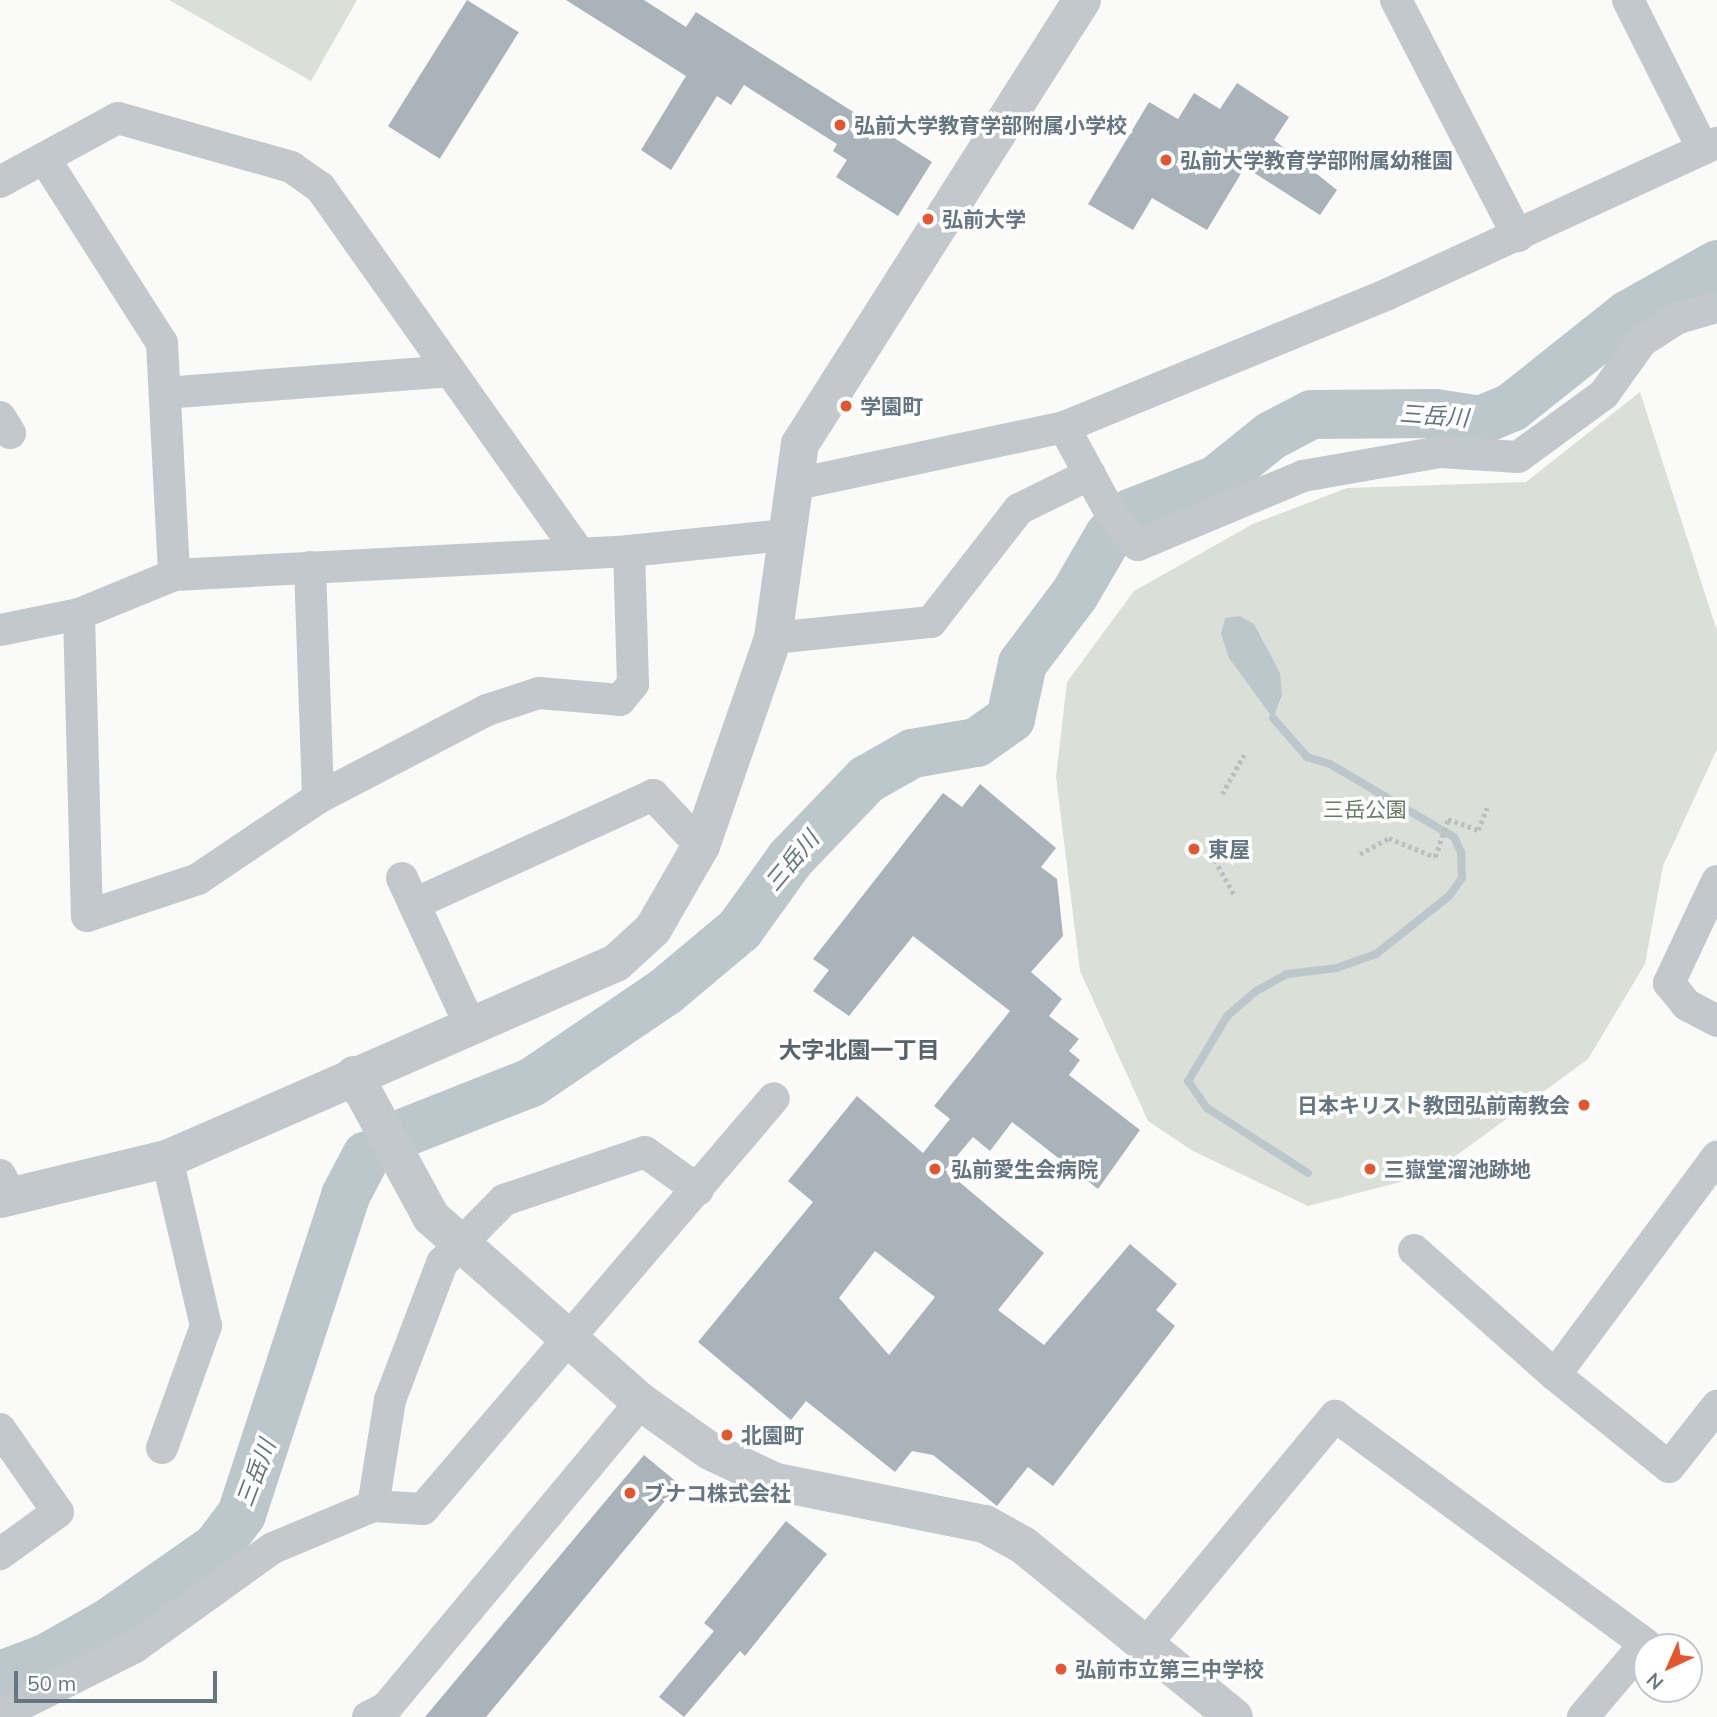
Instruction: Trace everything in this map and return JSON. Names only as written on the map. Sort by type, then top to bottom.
[{"type":"street","points":[[4,1190],[167,1159],[354,1075],[616,963],[653,929],[701,846],[773,638],[784,535],[800,444],[1082,0]]},
{"type":"street","points":[[1396,0],[1518,236]]},
{"type":"street","points":[[792,485],[1064,427],[1518,236],[1710,146],[1628,0]]},
{"type":"street","points":[[0,182],[118,118],[291,167],[320,187],[578,552]]},
{"type":"street","points":[[44,158],[162,343],[174,575]]},
{"type":"street","points":[[1064,427],[1111,514],[1138,545],[1303,476],[1440,452],[1518,457],[1604,394],[1642,341],[1678,318],[1717,307]]},
{"type":"street","points":[[165,393],[448,371]]},
{"type":"street","points":[[773,638],[931,622],[1018,509],[1090,474]]},
{"type":"street","points":[[0,630],[79,614],[174,575],[629,551],[784,535]]},
{"type":"street","points":[[79,614],[87,916],[198,879],[318,798],[416,744],[539,693],[620,700],[633,684],[629,551]]},
{"type":"street","points":[[310,567],[318,798]]},
{"type":"street","points":[[471,1027],[408,891],[653,795],[701,846]]},
{"type":"street","points":[[1717,881],[1669,983],[1686,1005],[1717,1021]]},
{"type":"street","points":[[354,1075],[431,1217],[641,1402],[710,1451],[776,1482],[985,1524],[1023,1545],[1234,1717]]},
{"type":"street","points":[[0,1715],[135,1647],[273,1548],[373,1506],[423,1509],[774,1098]]},
{"type":"street","points":[[373,1506],[390,1400],[442,1263],[504,1200],[645,1152],[698,1190]]},
{"type":"street","points":[[1555,1375],[1717,1157]]},
{"type":"street","points":[[162,1448],[206,1326],[167,1159]]},
{"type":"street","points":[[1413,1250],[1555,1375],[1669,1466],[1717,1406]]},
{"type":"street","points":[[368,1717],[386,1708],[641,1402]]},
{"type":"street","points":[[1145,1646],[1335,1416],[1645,1644],[1583,1717]]},
{"type":"street","points":[[0,1429],[58,1512],[0,1554]]},
{"type":"path","points":[[1222,794],[1244,755]]},
{"type":"path","points":[[1360,854],[1389,838],[1435,857],[1448,819],[1478,830],[1487,808]]},
{"type":"path","points":[[1215,860],[1235,895]]},
{"type":"green space","points":[[169,0],[357,0],[311,81]]},
{"type":"green space","name":"三岳公園","points":[[1640,392],[1717,631],[1717,749],[1663,866],[1645,964],[1588,1059],[1431,1174],[1308,1206],[1193,1151],[1148,1121],[1080,971],[1056,777],[1067,682],[1134,591],[1253,524],[1347,488],[1526,482]]},
{"type":"shaded area","points":[[1240,616],[1254,624],[1280,673],[1282,695],[1273,718],[1229,658],[1221,634],[1225,618]]},
{"type":"building","points":[[467,0],[519,32],[440,159],[388,126]]},
{"type":"building","name":"弘前大学教育学部附属小学校","points":[[566,0],[644,0],[686,27],[696,12],[932,162],[898,216],[836,177],[847,160],[833,151],[837,144],[744,85],[731,105],[717,96],[671,170],[641,150],[686,76]]},
{"type":"building","name":"弘前大学教育学部附属幼稚園","points":[[1237,83],[1289,117],[1274,140],[1337,190],[1320,215],[1245,167],[1207,230],[1152,198],[1133,230],[1088,204],[1149,102],[1178,119],[1194,93],[1220,109]]},
{"type":"building","points":[[980,784],[1056,848],[1041,867],[1057,879],[1063,936],[1031,972],[1062,999],[1049,1016],[1079,1039],[1069,1051],[1080,1060],[1069,1075],[1140,1130],[1098,1189],[1012,1122],[990,1151],[973,1137],[945,1170],[1044,1253],[998,1310],[1044,1345],[1130,1244],[1177,1284],[1156,1310],[1175,1326],[1053,1486],[1028,1467],[997,1506],[933,1455],[912,1451],[895,1472],[806,1401],[791,1420],[698,1342],[813,1202],[788,1181],[857,1096],[923,1153],[950,1119],[934,1106],[1010,1011],[913,936],[849,1016],[813,991],[829,970],[813,959],[943,793],[962,807]],"holes":[[[875,1251],[935,1297],[889,1355],[839,1298]]]},
{"type":"building","points":[[644,1455],[679,1484],[486,1717],[425,1717]]},
{"type":"building","points":[[786,1521],[827,1554],[745,1656],[740,1651],[684,1717],[659,1697],[714,1631],[704,1623]]},
{"type":"waterway","name":"三岳川","points":[[1129,513],[1216,479],[1271,435],[1311,414],[1435,413],[1480,420],[1511,407],[1628,314],[1717,264]]},
{"type":"waterway","name":"三岳川","points":[[404,1132],[531,1082],[665,991],[739,929],[790,858],[866,779],[912,753],[976,742],[1010,718],[1022,663],[1074,594],[1109,534]]},
{"type":"waterway","points":[[1273,718],[1307,757],[1330,764],[1454,837],[1461,852],[1462,878],[1449,896],[1376,954],[1337,968],[1287,974],[1256,991],[1228,1015],[1188,1081],[1207,1108],[1308,1173]]},
{"type":"waterway","name":"三岳川","points":[[0,1675],[45,1658],[107,1623],[216,1547],[241,1514],[345,1195],[366,1155]]},
{"type":"place","name":"弘前大学教育学部附属小学校","points":[[840,125]]},
{"type":"place","name":"弘前大学教育学部附属幼稚園","points":[[1166,160]]},
{"type":"place","name":"弘前大学","points":[[928,219]]},
{"type":"place","name":"学園町","points":[[846,406]]},
{"type":"place","name":"東屋","points":[[1194,849]]},
{"type":"place","name":"日本キリスト教団弘前南教会","points":[[1584,1105]]},
{"type":"place","name":"弘前愛生会病院","points":[[935,1169]]},
{"type":"place","name":"三嶽堂溜池跡地","points":[[1370,1169]]},
{"type":"place","name":"北園町","points":[[727,1435]]},
{"type":"place","name":"ブナコ株式会社","points":[[630,1493]]},
{"type":"place","name":"弘前市立第三中学校","points":[[1061,1669]]},
{"type":"district","name":"大字北園一丁目","points":[[859,1050]]}]
